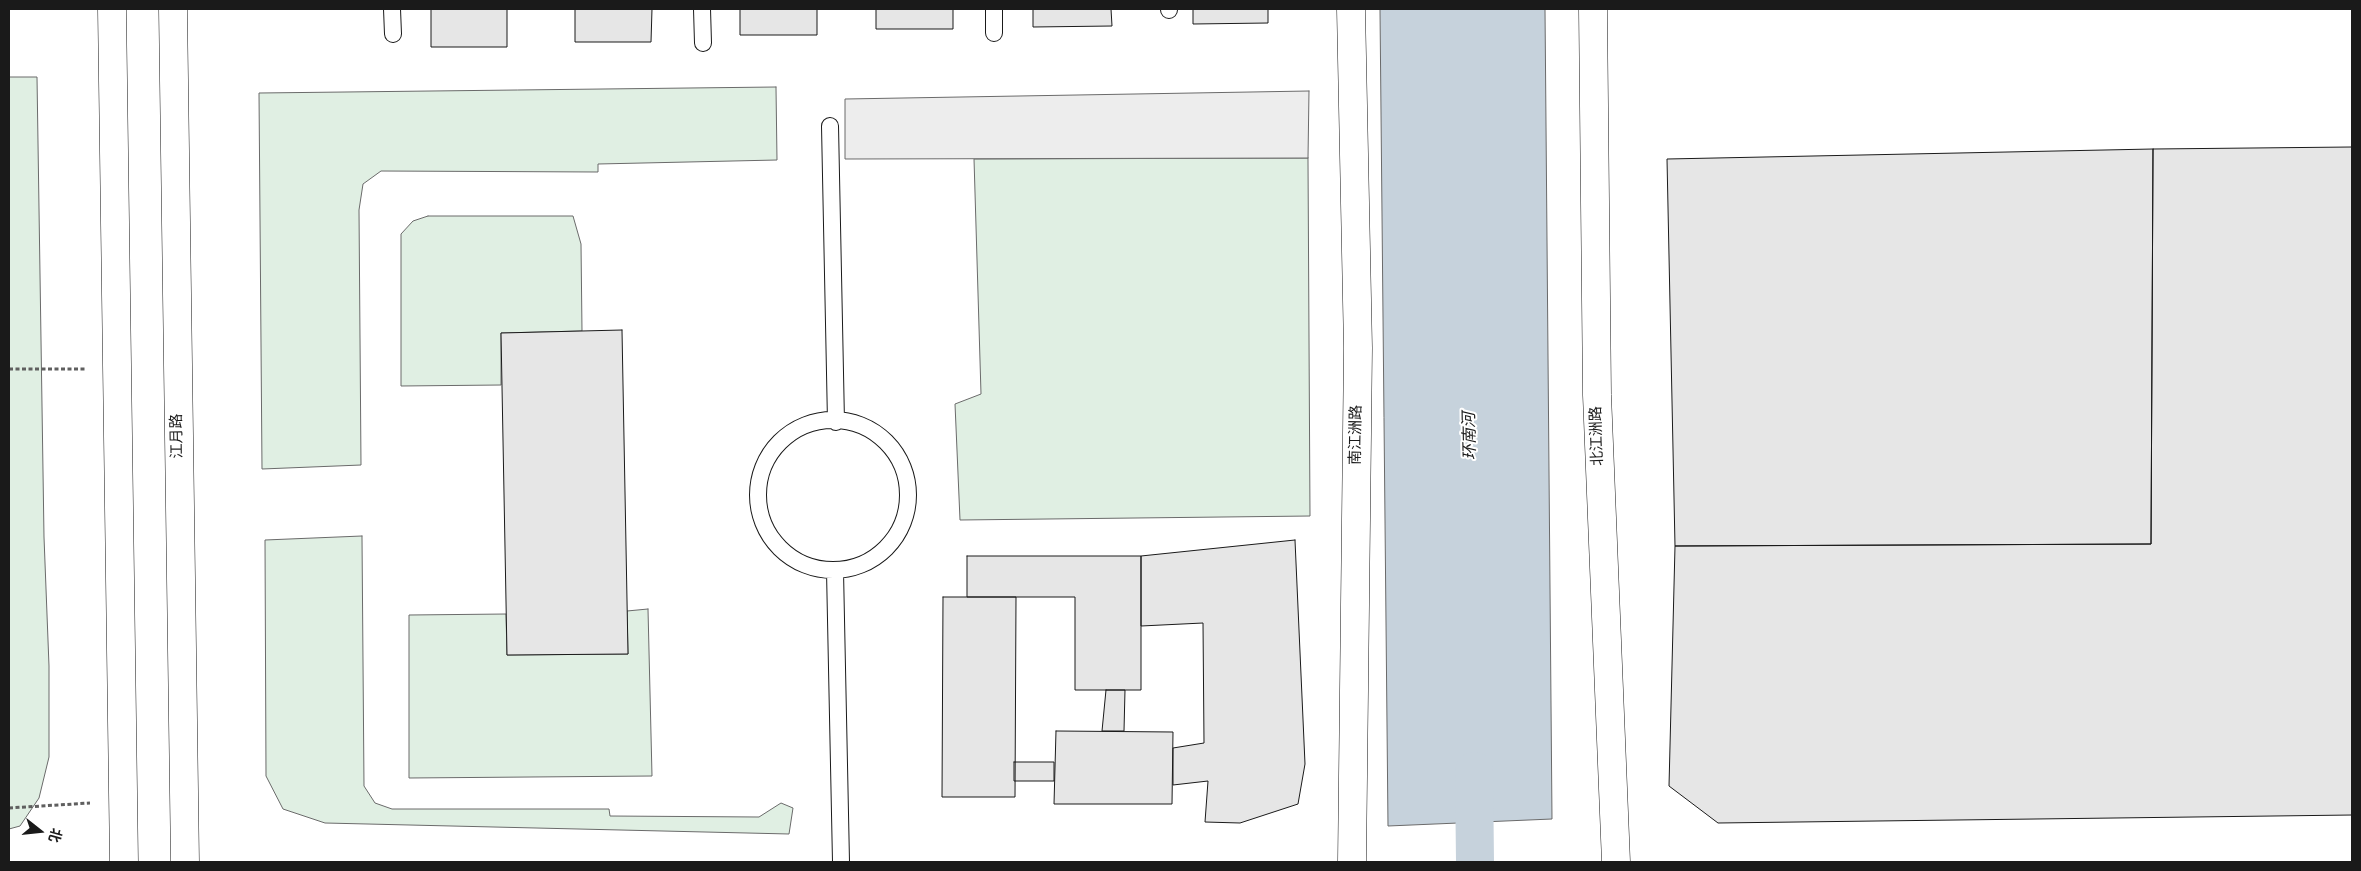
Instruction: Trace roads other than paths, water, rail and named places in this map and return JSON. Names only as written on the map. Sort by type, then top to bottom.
[{"type":"street","points":[[112,9],[124,862]]},
{"type":"street","name":"江月路","points":[[173,9],[185,862]]},
{"type":"street","name":"南江洲路","points":[[1351,9],[1358,348],[1352,862]]},
{"type":"street","name":"北江洲路","points":[[1594,9],[1596,395],[1616,862]]},
{"type":"lane","points":[[392,9],[393,34]]},
{"type":"lane","points":[[702,9],[703,43]]},
{"type":"lane","points":[[994,9],[994,33]]},
{"type":"lane","points":[[830,126],[836,422]]},
{"type":"lane","points":[[844,420],[868,429],[892,448],[903,466],[909,493],[904,520],[891,545],[867,563],[835,571],[810,568],[783,552],[767,531],[758,498],[763,468],[776,446],[789,434],[812,423],[844,420]]},
{"type":"lane","points":[[835,571],[841,862]]},
{"type":"water","points":[[1380,9],[1545,9],[1552,819],[1388,826]]},
{"type":"waterway","name":"环南河","points":[[1474,771],[1475,862]]}]
